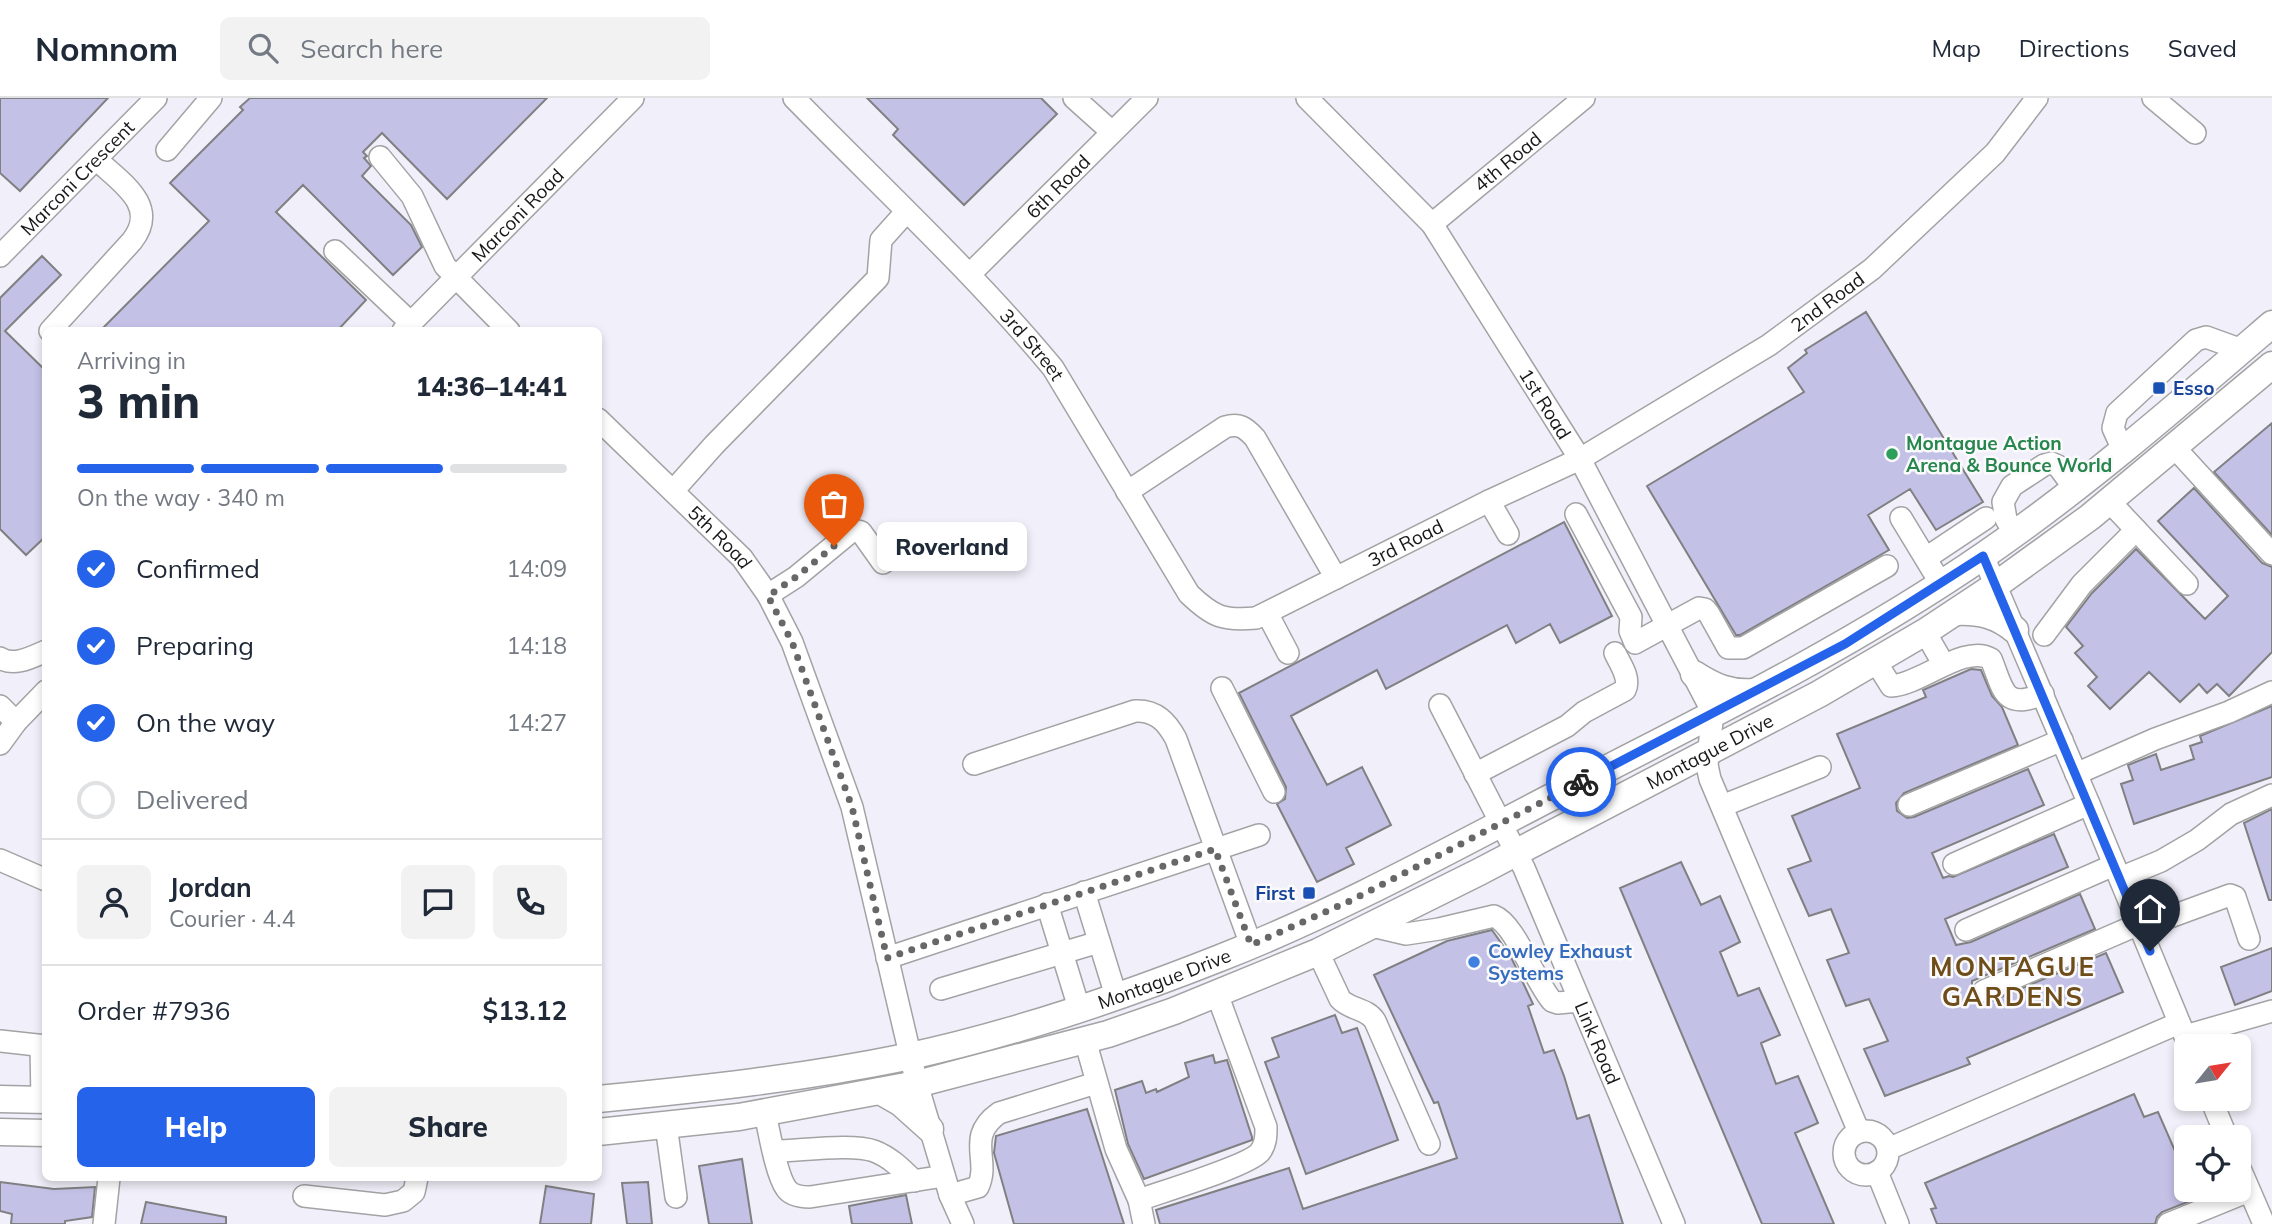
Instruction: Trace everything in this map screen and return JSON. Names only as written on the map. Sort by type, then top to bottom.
[{"type":"main road","name":"Montague Drive","points":[[602,1099],[729,1087],[910,1056],[1079,1009],[1251,945],[1352,900],[1756,692],[1845,644],[1941,584],[2075,489],[2272,324]]},
{"type":"main road","name":"Montague Drive","points":[[602,1132],[765,1113],[917,1084],[1120,1030],[1217,994],[1318,951],[1372,926],[1709,751],[1876,662],[1925,632],[1996,585],[2109,502],[2272,365]]},
{"type":"main road","points":[[1956,612],[1989,614],[2004,620],[2015,630]]},
{"type":"main road","points":[[1694,674],[1723,690],[1756,692]]},
{"type":"main road","points":[[880,1091],[901,1103],[930,1129]]},
{"type":"main road","points":[[0,1099],[42,1100]]},
{"type":"main road","points":[[0,1132],[42,1133]]},
{"type":"street","name":"Marconi Crescent","points":[[0,256],[156,98]]},
{"type":"street","points":[[167,150],[211,98]]},
{"type":"street","name":"Marconi Road","points":[[407,327],[632,98]]},
{"type":"street","name":"3rd Street","points":[[794,98],[970,274],[1053,368],[1189,594],[1208,612],[1229,620]]},
{"type":"street","points":[[1074,98],[1112,132]]},
{"type":"street","name":"6th Road","points":[[970,274],[1147,98]]},
{"type":"street","name":"1st Road","points":[[1307,98],[1432,225],[1580,459],[1713,713]]},
{"type":"street","name":"4th Road","points":[[1432,225],[1584,98]]},
{"type":"street","name":"2nd Road","points":[[1580,459],[1769,345],[1872,269],[1995,153],[2037,98]]},
{"type":"street","points":[[2153,98],[2195,133]]},
{"type":"street","points":[[380,157],[412,196],[438,253],[456,278],[505,327]]},
{"type":"street","points":[[54,327],[132,241],[142,224],[139,202],[130,190],[96,159]]},
{"type":"street","points":[[673,491],[714,445],[878,278],[881,240],[906,212]]},
{"type":"street","points":[[335,251],[407,327]]},
{"type":"street","points":[[2123,450],[2113,428],[2116,413],[2196,340],[2206,337],[2242,350]]},
{"type":"street","points":[[1127,492],[1224,426],[1235,424],[1245,428],[1255,438],[1336,578]]},
{"type":"street","name":"5th Road","points":[[602,427],[742,558],[768,596],[792,642],[852,807],[917,1084],[947,1185],[963,1224]]},
{"type":"street","points":[[2174,447],[2272,554]]},
{"type":"street","name":"3rd Road","points":[[1229,620],[1256,618],[1267,613],[1489,501],[1580,459]]},
{"type":"street","points":[[2015,534],[2006,519],[2003,502],[2012,486],[2051,463],[2058,466],[2075,489]]},
{"type":"street","points":[[1489,501],[1507,534]]},
{"type":"street","points":[[2109,502],[2187,584]]},
{"type":"street","points":[[1576,514],[1630,617],[1630,631],[1635,643],[1699,608],[1705,609],[1728,648],[1743,648],[1887,565]]},
{"type":"street","points":[[1901,518],[1941,584]]},
{"type":"street","points":[[1926,558],[1986,518]]},
{"type":"street","points":[[768,596],[796,577],[853,530],[861,531],[883,563]]},
{"type":"street","points":[[2044,635],[2082,584],[2136,530]]},
{"type":"street","points":[[1983,556],[2090,804],[2184,1034]]},
{"type":"street","points":[[1267,613],[1288,653]]},
{"type":"street","points":[[1925,632],[1944,665]]},
{"type":"street","points":[[0,658],[6,662],[19,661],[42,652]]},
{"type":"street","points":[[1475,774],[1567,726],[1584,712],[1625,690],[1627,679],[1615,653]]},
{"type":"street","points":[[1876,662],[1891,686],[1905,684],[1944,665],[1972,656],[1986,656],[1991,659],[2006,695],[2014,701],[2025,701],[2043,694]]},
{"type":"street","points":[[1222,688],[1274,792]]},
{"type":"street","points":[[2076,774],[2272,692]]},
{"type":"street","points":[[0,744],[16,722],[41,703]]},
{"type":"street","name":"Link Road","points":[[1440,705],[1516,852],[1674,1224]]},
{"type":"street","points":[[0,706],[16,722]]},
{"type":"street","points":[[974,764],[1135,711],[1145,710],[1156,715],[1168,724],[1177,739],[1251,945]]},
{"type":"street","points":[[1713,713],[1707,765],[1710,779],[1859,1132]]},
{"type":"street","points":[[1909,805],[2062,740]]},
{"type":"street","points":[[1722,806],[1820,767]]},
{"type":"street","points":[[1966,930],[2117,871],[2161,861],[2197,840],[2231,814],[2272,795]]},
{"type":"street","points":[[1954,864],[2090,804]]},
{"type":"street","points":[[887,958],[1259,835]]},
{"type":"street","points":[[0,860],[42,878]]},
{"type":"street","points":[[1084,892],[1115,996]]},
{"type":"street","points":[[1984,991],[2139,926],[2230,895],[2235,897],[2249,939]]},
{"type":"street","points":[[1048,904],[1079,1009]]},
{"type":"street","points":[[1372,926],[1406,933],[1439,929],[1494,915],[1508,925],[1552,1001],[1579,1001]]},
{"type":"street","points":[[1518,945],[1549,930]]},
{"type":"street","points":[[941,989],[1099,942]]},
{"type":"street","points":[[1318,951],[1340,999],[1345,1004],[1365,1012],[1375,1021],[1429,1144]]},
{"type":"street","points":[[1139,1200],[1221,1171],[1259,1154],[1266,1142],[1266,1126],[1217,994]]},
{"type":"street","points":[[2188,1034],[2272,1011]]},
{"type":"street","points":[[1888,1149],[2174,1039]]},
{"type":"street","points":[[1085,1040],[1116,1149],[1139,1200],[1143,1224]]},
{"type":"street","points":[[0,1041],[42,1046]]},
{"type":"street","points":[[765,1113],[786,1189],[799,1196],[810,1197],[914,1181],[978,1187],[981,1181],[980,1152],[983,1129],[999,1112],[1096,1083]]},
{"type":"street","points":[[666,1125],[676,1197]]},
{"type":"street","points":[[1859,1132],[1874,1132],[1888,1149],[1886,1163],[1877,1172],[1860,1174],[1848,1164],[1845,1157],[1847,1142],[1859,1132]]},
{"type":"street","points":[[775,1151],[872,1150],[896,1164],[914,1181]]},
{"type":"street","points":[[1877,1172],[1898,1224]]},
{"type":"street","points":[[104,1224],[109,1181]]},
{"type":"street","points":[[304,1196],[385,1205],[403,1201],[414,1192],[416,1181]]},
{"type":"street","points":[[2251,1195],[2264,1224]]},
{"type":"street","points":[[2168,1224],[2222,1202]]},
{"type":"shaded area","points":[[0,98],[2272,98],[2272,1224],[0,1224]]},
{"type":"building","points":[[0,98],[108,98],[20,191],[0,173]]},
{"type":"building","points":[[250,98],[547,98],[447,199],[382,133],[363,152],[367,156],[364,158],[371,166],[362,176],[411,225],[422,247],[393,275],[303,185],[276,212],[366,300],[341,327],[104,327],[209,221],[170,183],[243,110],[240,107]]},
{"type":"building","points":[[867,98],[1041,98],[1057,114],[964,205],[893,135],[898,129]]},
{"type":"building","points":[[42,256],[61,275],[5,331],[42,367],[42,540],[26,555],[0,529],[0,298]]},
{"type":"building","points":[[1866,312],[1983,502],[1936,530],[1910,489],[1868,515],[1889,550],[1736,635],[1647,486],[1804,392],[1788,368],[1807,353],[1805,350]]},
{"type":"building","points":[[2272,423],[2272,535],[2214,472]]},
{"type":"building","points":[[2194,488],[2262,563],[2272,567],[2272,652],[2229,696],[2217,684],[2207,693],[2199,684],[2180,702],[2149,672],[2110,709],[2088,686],[2097,677],[2075,653],[2083,646],[2066,627],[2092,593],[2136,549],[2205,619],[2228,596],[2158,521]]},
{"type":"building","points":[[1564,522],[1612,616],[1560,643],[1550,624],[1516,643],[1507,625],[1386,689],[1377,670],[1291,716],[1327,785],[1362,767],[1391,825],[1346,848],[1354,864],[1317,882],[1277,804],[1285,799],[1286,787],[1239,693]]},
{"type":"building","points":[[1971,669],[1981,670],[1992,696],[2002,707],[2018,745],[1904,793],[1896,803],[1897,811],[1907,818],[1914,817],[2028,769],[2044,805],[1932,853],[1943,878],[1953,877],[2054,834],[2068,867],[1945,919],[1956,945],[1971,942],[2080,894],[2095,929],[1972,981],[1972,997],[1982,1005],[2106,953],[2123,992],[1967,1058],[1970,1064],[1885,1096],[1864,1049],[1888,1041],[1869,999],[1846,1006],[1827,960],[1849,953],[1831,909],[1809,916],[1788,869],[1811,861],[1792,816],[1860,788],[1837,734],[1926,697],[1923,690]]},
{"type":"building","points":[[2272,706],[2272,777],[2134,824],[2121,784],[2133,780],[2128,765],[2156,754],[2161,770],[2194,759],[2190,746],[2202,742],[2200,736]]},
{"type":"building","points":[[2272,809],[2272,900],[2269,900],[2244,823]]},
{"type":"building","points":[[1681,862],[1701,905],[1720,896],[1740,942],[1720,952],[1738,996],[1759,988],[1780,1035],[1761,1043],[1776,1084],[1798,1076],[1818,1123],[1795,1133],[1834,1224],[1762,1224],[1620,888]]},
{"type":"building","points":[[1492,930],[1511,957],[1533,1004],[1528,1006],[1544,1053],[1554,1050],[1577,1119],[1589,1115],[1623,1224],[1160,1224],[1156,1210],[1289,1168],[1303,1209],[1457,1158],[1438,1102],[1434,1103],[1374,975],[1447,941]]},
{"type":"building","points":[[2272,948],[2272,991],[2235,1005],[2221,967]]},
{"type":"building","points":[[1335,1015],[1342,1033],[1357,1028],[1398,1140],[1306,1174],[1265,1062],[1279,1057],[1272,1038]]},
{"type":"building","points":[[1213,1055],[1215,1063],[1227,1060],[1252,1140],[1144,1179],[1128,1144],[1115,1090],[1142,1081],[1146,1093],[1156,1089],[1157,1092],[1189,1077],[1185,1063]]},
{"type":"building","points":[[2134,1094],[2144,1117],[2158,1112],[2174,1149],[2174,1202],[2187,1202],[2162,1212],[2155,1224],[1937,1224],[1931,1209],[1936,1208],[1925,1183]]},
{"type":"building","points":[[1087,1109],[1124,1224],[1014,1224],[994,1153],[996,1136]]},
{"type":"building","points":[[742,1159],[752,1224],[709,1224],[699,1166]]},
{"type":"building","points":[[0,1182],[54,1189],[95,1187],[92,1217],[65,1221],[65,1224],[11,1224],[12,1214],[0,1211]]},
{"type":"building","points":[[648,1182],[652,1224],[627,1224],[622,1183]]},
{"type":"building","points":[[546,1186],[594,1194],[591,1224],[540,1224]]},
{"type":"building","points":[[906,1195],[912,1224],[852,1224],[849,1206]]},
{"type":"building","points":[[146,1202],[226,1217],[226,1224],[141,1224]]},
{"type":"way so far","points":[[834,546],[768,596],[792,642],[852,807],[887,958],[1215,849],[1251,945],[1352,900],[1581,782]]},
{"type":"place","name":"Esso","points":[[2159,388]]},
{"type":"place","name":"Montague Action Arena & Bounce World","points":[[1892,454]]},
{"type":"place","name":"Roverland","points":[[834,546]]},
{"type":"place","name":"First","points":[[1309,893]]},
{"type":"place","name":"Cowley Exhaust Systems","points":[[1474,962]]},
{"type":"district","name":"MONTAGUE GARDENS","points":[[2013,981]]},
{"type":"route","points":[[1581,782],[1845,644],[1983,556],[2150,951]]}]
